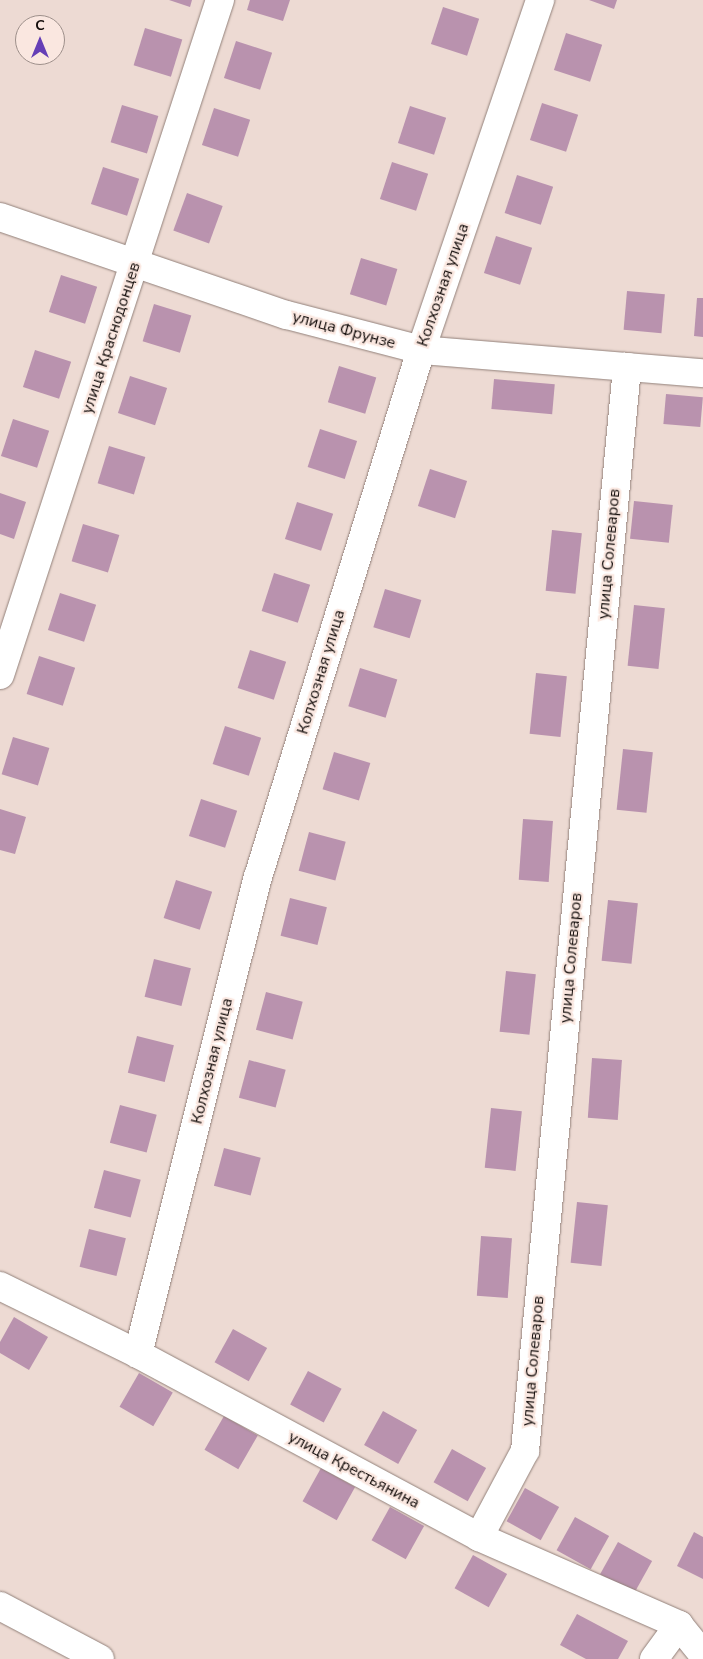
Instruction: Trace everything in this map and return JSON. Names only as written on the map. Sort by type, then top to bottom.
[{"type":"street","name":"улица Краснодонцев","points":[[0,675],[136,263],[220,0]]},
{"type":"street","name":"Колхозная улица","points":[[138,1354],[258,877],[420,350],[540,0]]},
{"type":"street","name":"улица Фрунзе","points":[[0,217],[287,315],[420,350],[703,373]]},
{"type":"street","name":"улица Солеваров","points":[[479,1538],[525,1451],[627,367]]},
{"type":"street","name":"улица Крестьянина","points":[[0,1286],[138,1354],[479,1538],[679,1625],[703,1655]]},
{"type":"street","points":[[0,1606],[100,1659]]},
{"type":"street","points":[[654,1659],[679,1625]]},
{"type":"building","points":[[169,0],[192,0],[190,7]]},
{"type":"building","points":[[250,0],[290,0],[283,21],[247,10]]},
{"type":"building","points":[[589,0],[617,0],[614,9]]},
{"type":"building","points":[[443,7],[479,19],[467,56],[431,44]]},
{"type":"building","points":[[145,28],[182,39],[171,77],[134,65]]},
{"type":"building","points":[[566,33],[602,45],[590,82],[554,70]]},
{"type":"building","points":[[236,41],[272,53],[260,90],[224,78]]},
{"type":"building","points":[[542,103],[578,115],[566,152],[530,140]]},
{"type":"building","points":[[122,105],[158,116],[147,153],[111,142]]},
{"type":"building","points":[[410,106],[446,118],[434,155],[398,143]]},
{"type":"building","points":[[214,108],[250,120],[238,157],[202,145]]},
{"type":"building","points":[[392,162],[428,174],[416,211],[380,199]]},
{"type":"building","points":[[103,167],[139,179],[127,216],[91,204]]},
{"type":"building","points":[[517,175],[553,187],[541,225],[505,213]]},
{"type":"building","points":[[187,193],[223,206],[209,244],[173,231]]},
{"type":"building","points":[[496,236],[532,248],[520,285],[484,273]]},
{"type":"building","points":[[361,258],[397,269],[386,305],[350,294]]},
{"type":"building","points":[[61,275],[97,287],[85,324],[49,312]]},
{"type":"building","points":[[627,291],[665,294],[661,333],[624,330]]},
{"type":"building","points":[[697,298],[703,298],[703,337],[694,336]]},
{"type":"building","points":[[154,304],[191,315],[180,353],[143,341]]},
{"type":"building","points":[[35,350],[71,362],[59,399],[23,387]]},
{"type":"building","points":[[339,366],[376,377],[365,414],[328,402]]},
{"type":"building","points":[[130,376],[167,388],[155,425],[118,413]]},
{"type":"building","points":[[494,379],[555,384],[552,414],[491,409]]},
{"type":"building","points":[[666,394],[703,397],[700,427],[663,424]]},
{"type":"building","points":[[13,419],[49,431],[37,468],[1,456]]},
{"type":"building","points":[[320,429],[357,441],[345,479],[308,467]]},
{"type":"building","points":[[109,446],[145,457],[134,494],[98,483]]},
{"type":"building","points":[[430,469],[467,481],[455,518],[418,506]]},
{"type":"building","points":[[0,493],[26,502],[14,539],[0,534]]},
{"type":"building","points":[[634,501],[673,505],[669,543],[630,539]]},
{"type":"building","points":[[297,502],[333,514],[321,551],[285,539]]},
{"type":"building","points":[[83,524],[119,535],[108,572],[72,561]]},
{"type":"building","points":[[552,530],[582,533],[575,594],[546,591]]},
{"type":"building","points":[[274,573],[310,585],[298,623],[262,611]]},
{"type":"building","points":[[385,589],[421,600],[410,638],[373,627]]},
{"type":"building","points":[[60,593],[96,605],[84,642],[48,630]]},
{"type":"building","points":[[634,605],[665,608],[658,669],[628,666]]},
{"type":"building","points":[[250,650],[286,662],[274,700],[238,688]]},
{"type":"building","points":[[39,656],[75,668],[63,706],[27,694]]},
{"type":"building","points":[[360,668],[397,679],[386,718],[348,706]]},
{"type":"building","points":[[536,673],[567,676],[560,737],[530,734]]},
{"type":"building","points":[[225,726],[261,738],[249,776],[213,764]]},
{"type":"building","points":[[13,737],[49,748],[38,785],[2,774]]},
{"type":"building","points":[[623,749],[653,752],[646,813],[617,810]]},
{"type":"building","points":[[334,752],[370,763],[359,800],[323,789]]},
{"type":"building","points":[[201,799],[237,811],[225,848],[189,836]]},
{"type":"building","points":[[0,809],[26,817],[15,854],[0,850]]},
{"type":"building","points":[[523,819],[553,821],[549,882],[519,880]]},
{"type":"building","points":[[309,832],[346,842],[335,880],[299,871]]},
{"type":"building","points":[[176,880],[212,892],[200,930],[164,918]]},
{"type":"building","points":[[290,898],[327,907],[317,945],[281,936]]},
{"type":"building","points":[[608,900],[638,903],[631,964],[602,961]]},
{"type":"building","points":[[154,959],[191,968],[181,1006],[145,997]]},
{"type":"building","points":[[506,971],[536,974],[529,1035],[500,1032]]},
{"type":"building","points":[[266,992],[303,1002],[293,1040],[256,1030]]},
{"type":"building","points":[[137,1036],[174,1045],[165,1082],[128,1073]]},
{"type":"building","points":[[592,1058],[622,1060],[618,1120],[588,1118]]},
{"type":"building","points":[[249,1060],[286,1070],[276,1108],[239,1098]]},
{"type":"building","points":[[120,1105],[157,1115],[147,1153],[110,1143]]},
{"type":"building","points":[[491,1108],[522,1111],[516,1171],[485,1168]]},
{"type":"building","points":[[224,1148],[261,1158],[251,1196],[214,1186]]},
{"type":"building","points":[[104,1170],[141,1180],[131,1218],[94,1208]]},
{"type":"building","points":[[577,1202],[608,1205],[601,1266],[571,1263]]},
{"type":"building","points":[[89,1229],[126,1238],[116,1276],[80,1267]]},
{"type":"building","points":[[481,1236],[512,1238],[508,1298],[477,1296]]},
{"type":"building","points":[[14,1317],[48,1337],[29,1370],[0,1353],[0,1342]]},
{"type":"building","points":[[233,1329],[267,1348],[249,1381],[215,1362]]},
{"type":"building","points":[[308,1371],[342,1389],[324,1422],[290,1405]]},
{"type":"building","points":[[139,1373],[173,1392],[153,1426],[120,1407]]},
{"type":"building","points":[[383,1411],[417,1430],[398,1464],[364,1445]]},
{"type":"building","points":[[224,1416],[258,1436],[238,1469],[204,1450]]},
{"type":"building","points":[[452,1449],[486,1468],[468,1501],[434,1482]]},
{"type":"building","points":[[321,1468],[355,1487],[337,1520],[303,1501]]},
{"type":"building","points":[[525,1488],[559,1507],[541,1540],[507,1521]]},
{"type":"building","points":[[390,1507],[424,1526],[406,1559],[372,1540]]},
{"type":"building","points":[[575,1517],[609,1536],[591,1569],[557,1550]]},
{"type":"building","points":[[694,1532],[703,1537],[703,1579],[677,1566]]},
{"type":"building","points":[[618,1542],[652,1561],[634,1593],[600,1574]]},
{"type":"building","points":[[473,1555],[507,1574],[489,1607],[455,1588]]},
{"type":"building","points":[[577,1614],[628,1641],[618,1659],[586,1659],[560,1645]]}]
